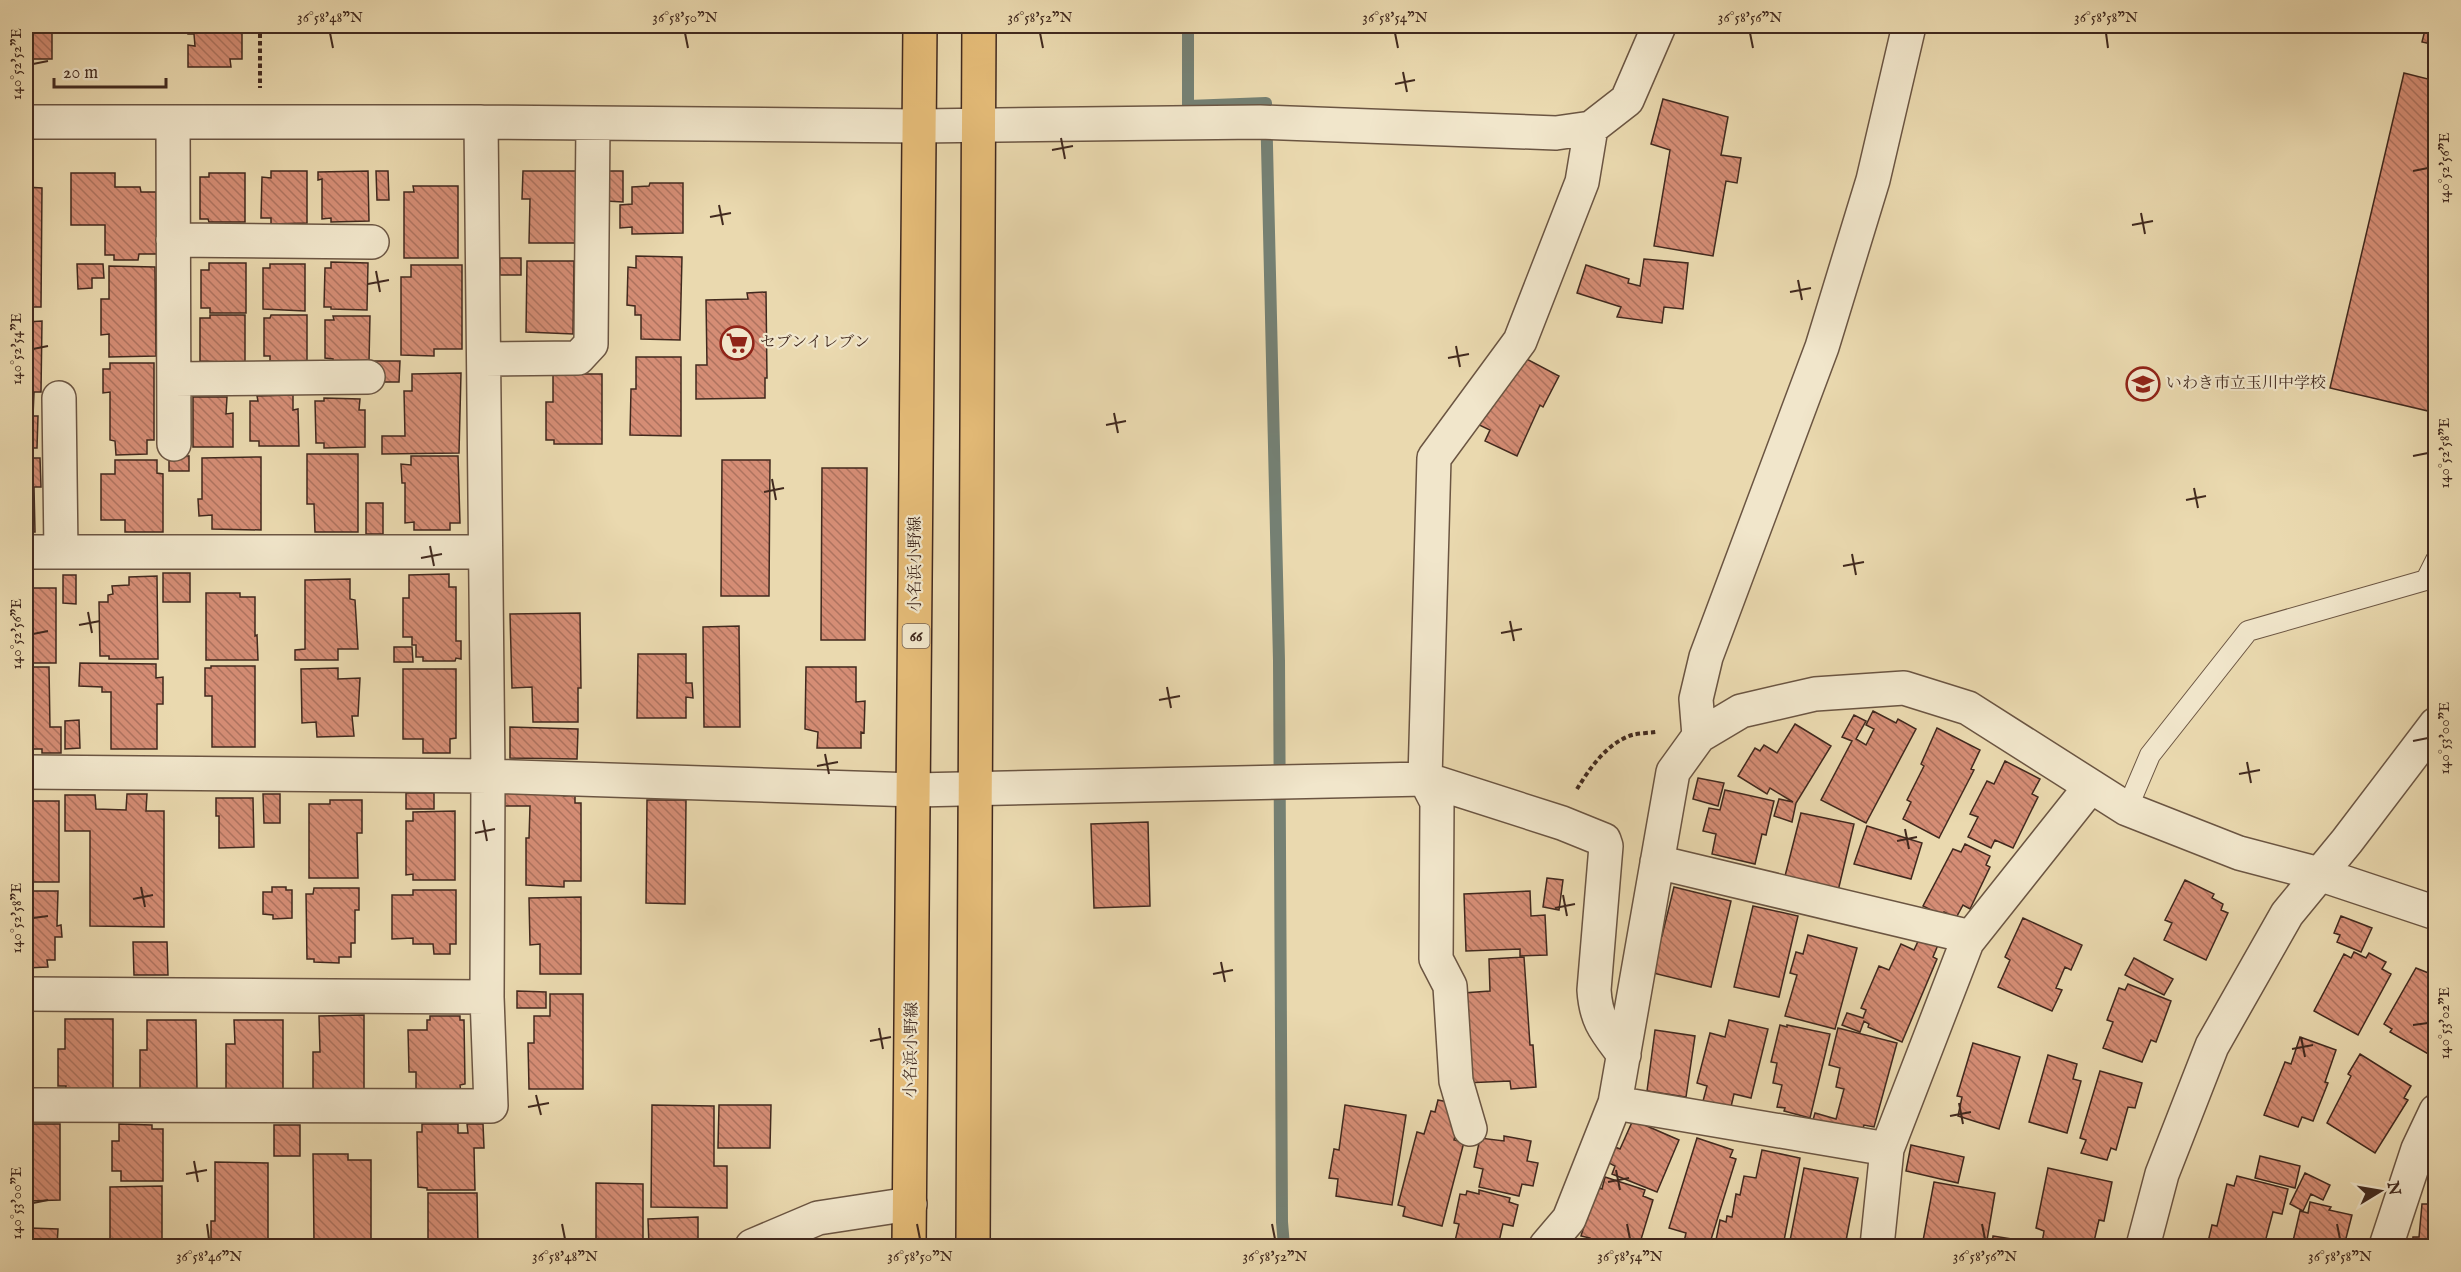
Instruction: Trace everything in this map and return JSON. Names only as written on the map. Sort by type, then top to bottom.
[{"type":"main road","name":"小名浜小野線","points":[[909,1246],[915,790],[920,26]]},
{"type":"main road","points":[[973,1246],[979,26]]},
{"type":"street","points":[[26,122],[481,122],[919,126],[1260,122],[1556,133],[1591,128],[1627,100],[1659,26]]},
{"type":"street","points":[[1697,738],[1696,699],[1706,657],[1822,347],[1873,180],[1909,26]]},
{"type":"street","points":[[173,122],[174,444]]},
{"type":"street","points":[[26,1105],[491,1106],[488,997],[481,122]]},
{"type":"street","points":[[484,359],[578,358],[591,344],[593,123]]},
{"type":"street","points":[[1470,1129],[1456,1081],[1450,986],[1436,958],[1437,802],[1425,779],[1434,458],[1520,341],[1582,182],[1591,128]]},
{"type":"street","points":[[174,240],[372,242]]},
{"type":"street","points":[[174,379],[368,377]]},
{"type":"street","points":[[59,398],[61,552]]},
{"type":"street","points":[[26,552],[485,552]]},
{"type":"street","points":[[1546,1246],[1569,1219],[1615,1103],[1673,772],[1697,738],[1741,711],[1815,694],[1904,688],[1968,708],[2127,809],[2240,853],[2319,874],[2436,913]]},
{"type":"street","points":[[2143,1246],[2162,1174],[2212,1046],[2287,914],[2436,724]]},
{"type":"street","points":[[26,772],[488,776],[915,790],[1425,779],[1562,823],[1604,840],[1606,846],[1594,1001],[1595,1011],[1601,1025],[1624,1055]]},
{"type":"street","points":[[1877,1246],[1887,1149],[1971,937],[2091,786]]},
{"type":"street","points":[[1657,862],[1971,937]]},
{"type":"street","points":[[26,994],[488,997]]},
{"type":"street","points":[[1615,1103],[1887,1149]]},
{"type":"street","points":[[2386,1246],[2418,1149],[2436,1111]]},
{"type":"street","points":[[752,1246],[818,1218],[910,1204]]},
{"type":"lane","points":[[2127,809],[2150,755],[2248,631],[2426,580],[2436,560]]},
{"type":"path","points":[[260,26],[260,122]]},
{"type":"path","points":[[1562,823],[1589,769],[1611,747],[1631,735],[1657,732],[1697,738]]},
{"type":"building","points":[[26,26],[52,26],[52,59],[26,59]]},
{"type":"building","points":[[188,26],[242,26],[242,59],[230,59],[231,67],[188,67],[188,45],[195,46],[194,34],[188,34]]},
{"type":"building","points":[[2426,26],[2436,26],[2436,45],[2422,42]]},
{"type":"building","points":[[2404,73],[2436,81],[2436,377],[2428,411],[2330,388]]},
{"type":"building","points":[[1663,99],[1728,117],[1721,155],[1741,158],[1737,183],[1726,181],[1713,256],[1654,246],[1670,150],[1651,144]]},
{"type":"building","points":[[271,171],[307,171],[307,223],[271,224],[271,218],[261,218],[262,177],[271,178]]},
{"type":"building","points":[[368,171],[369,221],[331,222],[331,218],[322,219],[322,179],[318,180],[318,172]]},
{"type":"building","points":[[376,171],[388,171],[389,200],[377,200]]},
{"type":"building","points":[[523,171],[576,171],[576,243],[529,243],[530,199],[522,199]]},
{"type":"building","points":[[606,171],[623,171],[623,202],[606,201]]},
{"type":"building","points":[[71,173],[115,173],[115,187],[140,187],[141,192],[156,192],[157,254],[139,254],[138,260],[114,260],[114,255],[105,255],[105,225],[71,225]]},
{"type":"building","points":[[209,173],[245,173],[245,222],[209,222],[208,219],[200,219],[200,177],[209,177]]},
{"type":"building","points":[[650,183],[683,183],[683,233],[632,234],[632,227],[620,228],[620,205],[632,204],[632,187],[649,186]]},
{"type":"building","points":[[413,186],[458,186],[458,258],[404,258],[404,192],[414,192]]},
{"type":"building","points":[[26,187],[42,188],[41,307],[26,307]]},
{"type":"building","points":[[636,256],[682,257],[680,340],[641,339],[641,315],[635,315],[635,306],[627,305],[628,267],[636,268]]},
{"type":"building","points":[[500,258],[521,258],[521,275],[500,275]]},
{"type":"building","points":[[1644,259],[1688,263],[1683,309],[1664,307],[1662,323],[1617,317],[1621,307],[1577,293],[1586,265],[1629,279],[1628,283],[1640,286]]},
{"type":"building","points":[[527,261],[574,261],[573,334],[526,332]]},
{"type":"building","points":[[331,262],[368,263],[367,310],[324,307],[325,268],[331,268]]},
{"type":"building","points":[[209,263],[246,263],[246,313],[210,313],[210,308],[201,308],[201,270],[209,270]]},
{"type":"building","points":[[77,264],[103,264],[104,278],[92,278],[92,288],[78,289]]},
{"type":"building","points":[[270,264],[305,264],[305,311],[263,309],[263,268],[270,268]]},
{"type":"building","points":[[411,265],[462,265],[462,349],[434,349],[434,356],[401,355],[401,277],[411,277]]},
{"type":"building","points":[[109,266],[155,267],[156,356],[109,357],[109,334],[101,335],[101,299],[109,299]]},
{"type":"building","points":[[766,292],[767,378],[765,378],[765,398],[696,399],[696,365],[707,365],[706,300],[748,299],[747,293]]},
{"type":"building","points":[[210,315],[245,315],[245,363],[200,361],[200,318],[210,318]]},
{"type":"building","points":[[271,315],[307,315],[307,361],[270,361],[270,356],[264,356],[264,318],[270,318]]},
{"type":"building","points":[[333,316],[370,316],[369,362],[333,362],[333,359],[325,358],[325,320],[334,320]]},
{"type":"building","points":[[42,321],[41,392],[34,392],[33,416],[38,416],[37,448],[26,448],[26,322]]},
{"type":"building","points":[[636,357],[681,357],[681,436],[630,435],[631,389],[636,389]]},
{"type":"building","points":[[1523,357],[1559,376],[1543,407],[1540,405],[1517,456],[1485,441],[1490,430],[1473,422]]},
{"type":"building","points":[[375,361],[400,361],[399,382],[375,382]]},
{"type":"building","points":[[110,363],[154,363],[154,440],[147,440],[147,454],[116,455],[115,441],[110,440],[110,392],[103,393],[103,369],[110,369]]},
{"type":"building","points":[[461,373],[459,453],[382,454],[382,436],[405,436],[404,391],[412,391],[412,374]]},
{"type":"building","points":[[553,374],[602,374],[602,444],[554,444],[554,440],[546,440],[546,402],[553,402]]},
{"type":"building","points":[[293,395],[293,410],[298,409],[299,446],[259,446],[259,441],[250,441],[250,401],[258,401],[257,396]]},
{"type":"building","points":[[193,397],[227,397],[226,414],[233,413],[233,447],[193,447]]},
{"type":"building","points":[[324,398],[360,399],[359,410],[365,410],[365,447],[324,448],[324,443],[316,443],[315,401],[324,401]]},
{"type":"building","points":[[307,454],[358,454],[358,532],[315,532],[314,504],[307,504]]},
{"type":"building","points":[[169,455],[189,456],[189,471],[169,471]]},
{"type":"building","points":[[411,456],[458,456],[460,523],[450,523],[450,530],[414,530],[414,522],[405,523],[405,483],[402,483],[401,464],[411,465]]},
{"type":"building","points":[[261,457],[261,530],[212,529],[212,515],[199,516],[198,499],[202,499],[202,458]]},
{"type":"building","points":[[26,458],[40,458],[41,487],[34,487],[35,532],[26,532]]},
{"type":"building","points":[[115,460],[157,460],[157,473],[163,474],[163,532],[125,532],[125,520],[101,520],[101,474],[115,474]]},
{"type":"building","points":[[722,460],[770,460],[769,596],[721,596]]},
{"type":"building","points":[[822,468],[867,468],[865,640],[821,640]]},
{"type":"building","points":[[366,503],[383,503],[383,534],[366,534]]},
{"type":"building","points":[[163,573],[190,573],[190,602],[163,602]]},
{"type":"building","points":[[449,574],[449,587],[456,587],[456,641],[461,641],[461,659],[423,661],[423,657],[416,657],[416,645],[412,645],[412,637],[403,637],[403,598],[409,598],[409,575]]},
{"type":"building","points":[[63,575],[76,575],[76,604],[63,603]]},
{"type":"building","points":[[157,576],[158,659],[109,659],[109,656],[100,656],[99,602],[108,602],[108,595],[113,594],[112,586],[129,585],[129,577]]},
{"type":"building","points":[[350,579],[350,599],[355,600],[358,649],[338,649],[338,660],[295,660],[295,650],[305,649],[305,580]]},
{"type":"building","points":[[26,588],[56,588],[56,663],[26,663]]},
{"type":"building","points":[[206,593],[240,593],[240,597],[255,597],[255,636],[257,635],[258,660],[206,660]]},
{"type":"building","points":[[580,613],[581,688],[578,688],[578,722],[533,722],[532,687],[512,688],[510,614]]},
{"type":"building","points":[[739,626],[740,727],[704,727],[703,627]]},
{"type":"building","points":[[394,647],[412,647],[413,662],[394,662]]},
{"type":"building","points":[[638,654],[686,654],[686,683],[692,683],[693,698],[686,697],[686,718],[637,718]]},
{"type":"building","points":[[80,663],[156,664],[156,678],[163,677],[163,704],[157,704],[157,749],[111,749],[111,692],[102,692],[102,687],[79,686]]},
{"type":"building","points":[[211,666],[255,666],[255,747],[212,747],[212,696],[205,696],[205,668],[211,668]]},
{"type":"building","points":[[26,667],[49,667],[50,727],[61,727],[61,753],[42,753],[42,749],[26,749]]},
{"type":"building","points":[[806,667],[856,667],[856,702],[865,701],[861,748],[817,748],[818,732],[805,729]]},
{"type":"building","points":[[338,668],[338,679],[360,678],[358,716],[352,716],[354,736],[317,737],[316,722],[302,723],[301,669]]},
{"type":"building","points":[[403,669],[456,669],[456,738],[450,739],[450,753],[423,753],[423,739],[403,739]]},
{"type":"building","points":[[1873,711],[1896,723],[1898,719],[1916,729],[1866,823],[1821,800],[1852,741],[1842,737],[1854,715],[1866,721],[1856,739],[1866,745],[1874,729],[1866,725]]},
{"type":"building","points":[[79,720],[80,748],[65,749],[65,721]]},
{"type":"building","points":[[1795,724],[1831,746],[1796,803],[1792,822],[1774,816],[1779,799],[1793,802],[1770,788],[1767,794],[1738,776],[1755,748],[1760,751],[1764,745],[1777,753]]},
{"type":"building","points":[[510,727],[578,729],[577,759],[510,758]]},
{"type":"building","points":[[1937,728],[1980,750],[1971,769],[1974,770],[1939,838],[1903,819],[1911,802],[1907,800],[1924,766],[1921,764]]},
{"type":"building","points":[[2005,761],[2040,779],[2032,794],[2038,797],[2013,848],[1995,840],[1991,848],[1968,837],[1978,817],[1970,814],[1987,781],[1994,784]]},
{"type":"building","points":[[1698,778],[1724,783],[1718,806],[1693,799]]},
{"type":"building","points":[[564,787],[564,796],[575,795],[575,803],[581,803],[581,881],[564,881],[564,887],[526,885],[526,838],[529,838],[530,806],[502,806],[501,793]]},
{"type":"building","points":[[1725,790],[1774,801],[1766,835],[1762,834],[1755,864],[1712,854],[1716,834],[1703,831],[1709,808],[1720,810]]},
{"type":"building","points":[[406,793],[434,793],[434,809],[406,809]]},
{"type":"building","points":[[127,794],[147,794],[146,811],[164,811],[164,927],[90,926],[90,831],[65,831],[65,795],[95,795],[96,809],[126,810]]},
{"type":"building","points":[[263,794],[280,794],[280,823],[264,823]]},
{"type":"building","points":[[216,798],[253,798],[254,847],[219,848],[219,816],[216,816]]},
{"type":"building","points":[[330,800],[362,800],[362,833],[357,833],[358,878],[309,878],[309,804],[330,804]]},
{"type":"building","points":[[647,800],[686,800],[685,904],[646,903]]},
{"type":"building","points":[[26,801],[59,801],[59,882],[26,882]]},
{"type":"building","points":[[455,811],[455,880],[413,880],[413,874],[406,875],[406,821],[413,821],[413,812]]},
{"type":"building","points":[[1801,813],[1854,824],[1838,891],[1784,880]]},
{"type":"building","points":[[1148,822],[1150,906],[1094,908],[1091,824]]},
{"type":"building","points":[[1867,826],[1922,843],[1911,879],[1854,864]]},
{"type":"building","points":[[1965,844],[1990,856],[1986,865],[1990,867],[1970,909],[1963,905],[1956,918],[1944,912],[1941,915],[1923,906],[1953,849],[1961,852]]},
{"type":"building","points":[[1547,878],[1563,880],[1559,910],[1543,907]]},
{"type":"building","points":[[2185,880],[2214,894],[2212,898],[2223,904],[2221,910],[2228,913],[2206,960],[2164,940],[2172,923],[2165,920]]},
{"type":"building","points":[[272,887],[286,887],[286,890],[292,890],[292,918],[273,919],[273,915],[263,914],[263,892],[272,892]]},
{"type":"building","points":[[1674,887],[1731,901],[1711,987],[1653,973],[1658,934],[1662,936]]},
{"type":"building","points":[[314,888],[359,888],[359,910],[355,910],[355,943],[351,943],[351,957],[339,957],[339,963],[314,962],[314,959],[307,959],[306,894],[313,894]]},
{"type":"building","points":[[413,890],[456,890],[456,944],[450,944],[450,954],[434,954],[433,944],[413,944],[413,938],[392,939],[392,895],[413,895]]},
{"type":"building","points":[[26,891],[58,891],[57,926],[61,925],[62,937],[55,937],[55,960],[47,960],[48,967],[26,968]]},
{"type":"building","points":[[1530,891],[1531,916],[1545,915],[1547,955],[1520,956],[1520,949],[1466,951],[1464,894]]},
{"type":"building","points":[[581,897],[581,974],[540,974],[540,944],[530,945],[529,898]]},
{"type":"building","points":[[1753,906],[1798,916],[1779,997],[1734,987]]},
{"type":"building","points":[[2341,916],[2372,928],[2361,952],[2337,942],[2340,935],[2334,933]]},
{"type":"building","points":[[2023,918],[2082,945],[2071,970],[2065,967],[2056,988],[2062,990],[2052,1011],[1998,987],[2010,960],[2005,957]]},
{"type":"building","points":[[1808,935],[1857,948],[1835,1029],[1785,1016],[1797,975],[1790,973],[1796,952],[1803,954]]},
{"type":"building","points":[[1920,937],[1938,945],[1933,957],[1937,959],[1902,1042],[1868,1027],[1869,1024],[1864,1021],[1860,1032],[1842,1025],[1847,1013],[1863,1018],[1866,1010],[1861,1008],[1879,966],[1889,970],[1901,944],[1914,950]]},
{"type":"building","points":[[133,942],[167,942],[168,975],[134,975]]},
{"type":"building","points":[[2354,952],[2366,958],[2369,953],[2386,962],[2382,969],[2391,974],[2358,1035],[2314,1011],[2344,954],[2351,958]]},
{"type":"building","points":[[1524,957],[1530,1045],[1533,1045],[1536,1087],[1511,1089],[1510,1081],[1464,1083],[1463,993],[1490,991],[1489,959]]},
{"type":"building","points":[[2134,958],[2173,979],[2164,995],[2125,975]]},
{"type":"building","points":[[2416,968],[2436,976],[2436,1044],[2430,1055],[2390,1032],[2392,1029],[2384,1024]]},
{"type":"building","points":[[2128,984],[2171,1001],[2156,1042],[2151,1040],[2142,1062],[2103,1048],[2113,1022],[2107,1020],[2119,988],[2125,990]]},
{"type":"building","points":[[517,991],[546,992],[546,1008],[517,1008]]},
{"type":"building","points":[[550,994],[583,994],[583,1089],[529,1089],[528,1043],[534,1043],[534,1016],[550,1016]]},
{"type":"building","points":[[364,1015],[364,1094],[313,1090],[313,1052],[320,1052],[319,1016]]},
{"type":"building","points":[[430,1016],[460,1016],[460,1020],[464,1020],[465,1084],[460,1085],[461,1093],[416,1093],[416,1072],[409,1072],[408,1030],[427,1030],[427,1020],[430,1020]]},
{"type":"building","points":[[65,1019],[113,1019],[113,1094],[65,1094],[66,1086],[58,1086],[58,1049],[65,1049]]},
{"type":"building","points":[[147,1020],[196,1020],[197,1092],[148,1093],[148,1088],[140,1089],[140,1050],[147,1050]]},
{"type":"building","points":[[234,1020],[283,1020],[283,1093],[226,1090],[226,1044],[235,1044]]},
{"type":"building","points":[[1729,1020],[1768,1029],[1751,1098],[1734,1094],[1730,1111],[1702,1105],[1707,1086],[1697,1083],[1710,1033],[1725,1037]]},
{"type":"building","points":[[1780,1025],[1830,1034],[1810,1118],[1777,1107],[1782,1085],[1773,1083],[1777,1063],[1771,1062]]},
{"type":"building","points":[[1838,1028],[1897,1043],[1874,1127],[1864,1125],[1861,1136],[1811,1127],[1815,1113],[1836,1119],[1844,1089],[1836,1087],[1840,1068],[1829,1065]]},
{"type":"building","points":[[1655,1030],[1695,1036],[1686,1097],[1647,1091]]},
{"type":"building","points":[[2300,1037],[2336,1050],[2325,1082],[2328,1083],[2313,1121],[2302,1117],[2298,1127],[2264,1115],[2285,1062],[2291,1064]]},
{"type":"building","points":[[1973,1043],[2020,1057],[1999,1129],[1958,1116],[1962,1097],[1957,1096]]},
{"type":"building","points":[[2360,1054],[2411,1086],[2404,1098],[2408,1100],[2375,1153],[2327,1123],[2351,1076],[2348,1074]]},
{"type":"building","points":[[2048,1055],[2077,1064],[2073,1079],[2081,1081],[2067,1133],[2029,1122]]},
{"type":"building","points":[[2100,1071],[2142,1083],[2135,1108],[2128,1107],[2116,1150],[2111,1148],[2107,1160],[2081,1153],[2086,1140],[2080,1138]]},
{"type":"building","points":[[1438,1100],[1453,1103],[1460,1119],[1454,1140],[1464,1142],[1442,1226],[1403,1216],[1405,1207],[1398,1205],[1417,1132],[1424,1134],[1431,1111],[1435,1112]]},
{"type":"building","points":[[652,1105],[714,1106],[714,1166],[727,1166],[727,1208],[651,1207]]},
{"type":"building","points":[[719,1105],[771,1105],[770,1148],[718,1148]]},
{"type":"building","points":[[1345,1105],[1406,1115],[1392,1205],[1336,1196],[1338,1179],[1329,1178],[1334,1149],[1339,1150]]},
{"type":"building","points":[[1633,1120],[1679,1140],[1657,1192],[1612,1174],[1615,1166],[1609,1163],[1615,1147],[1620,1149]]},
{"type":"building","points":[[26,1124],[60,1124],[60,1200],[26,1201]]},
{"type":"building","points":[[119,1124],[152,1125],[152,1129],[163,1129],[163,1181],[121,1181],[121,1171],[112,1171],[112,1141],[119,1141]]},
{"type":"building","points":[[422,1124],[458,1124],[458,1133],[468,1133],[467,1124],[483,1124],[484,1148],[474,1148],[475,1190],[427,1190],[427,1188],[418,1187],[417,1132],[422,1132]]},
{"type":"building","points":[[274,1125],[300,1125],[300,1156],[274,1156]]},
{"type":"building","points":[[1504,1136],[1531,1141],[1527,1161],[1538,1163],[1533,1186],[1522,1184],[1519,1196],[1479,1187],[1483,1169],[1474,1167],[1480,1138],[1504,1141]]},
{"type":"building","points":[[1697,1138],[1733,1150],[1730,1157],[1736,1159],[1709,1246],[1683,1246],[1686,1233],[1669,1228]]},
{"type":"building","points":[[1911,1145],[1964,1157],[1958,1183],[1906,1171]]},
{"type":"building","points":[[1762,1150],[1800,1158],[1783,1246],[1715,1245],[1720,1220],[1726,1222],[1727,1216],[1732,1217],[1736,1194],[1740,1195],[1744,1176],[1756,1178]]},
{"type":"building","points":[[313,1154],[348,1154],[348,1160],[371,1160],[371,1246],[304,1246],[304,1242],[314,1242]]},
{"type":"building","points":[[2260,1156],[2300,1166],[2295,1188],[2255,1178]]},
{"type":"building","points":[[215,1162],[268,1163],[268,1246],[211,1246],[211,1221],[215,1221]]},
{"type":"building","points":[[1804,1168],[1858,1178],[1845,1246],[1789,1246]]},
{"type":"building","points":[[2048,1168],[2112,1182],[2104,1221],[2099,1220],[2093,1246],[2057,1246],[2042,1243],[2044,1231],[2036,1228]]},
{"type":"building","points":[[2305,1173],[2330,1185],[2323,1200],[2311,1194],[2303,1211],[2290,1204]]},
{"type":"building","points":[[2432,1173],[2436,1173],[2436,1246],[2412,1246],[2413,1237],[2419,1237],[2422,1204],[2429,1204]]},
{"type":"building","points":[[2237,1176],[2288,1189],[2282,1214],[2273,1212],[2264,1246],[2207,1246],[2212,1225],[2217,1226],[2227,1184],[2234,1186]]},
{"type":"building","points":[[1605,1177],[1645,1190],[1643,1196],[1653,1200],[1639,1246],[1599,1246],[1589,1243],[1590,1238],[1581,1236],[1596,1187],[1602,1189]]},
{"type":"building","points":[[1934,1182],[1995,1193],[1986,1246],[1922,1246]]},
{"type":"building","points":[[596,1183],[643,1184],[643,1246],[596,1246]]},
{"type":"building","points":[[162,1186],[162,1246],[110,1246],[110,1187]]},
{"type":"building","points":[[1479,1190],[1510,1198],[1509,1202],[1518,1205],[1513,1226],[1503,1224],[1498,1246],[1475,1246],[1455,1241],[1459,1224],[1454,1223],[1460,1194],[1466,1195],[1467,1191],[1479,1194]]},
{"type":"building","points":[[428,1193],[477,1193],[478,1246],[428,1245]]},
{"type":"building","points":[[2310,1202],[2331,1207],[2329,1210],[2352,1215],[2344,1246],[2300,1246],[2301,1243],[2293,1241],[2300,1211],[2308,1213]]},
{"type":"building","points":[[698,1217],[698,1246],[649,1246],[648,1219]]},
{"type":"building","points":[[30,1228],[58,1229],[57,1246],[29,1246]]},
{"type":"building","points":[[1993,1236],[2025,1241],[2024,1246],[1992,1246]]},
{"type":"waterway","points":[[1188,26],[1188,106],[1266,103],[1279,661],[1284,1246]]},
{"type":"place","name":"セブンイレブン","points":[[737,343]]},
{"type":"place","name":"いわき市立玉川中学校","points":[[2143,384]]}]
